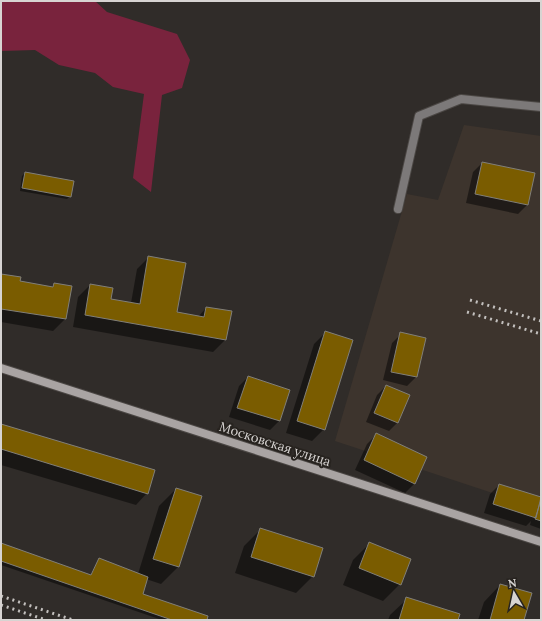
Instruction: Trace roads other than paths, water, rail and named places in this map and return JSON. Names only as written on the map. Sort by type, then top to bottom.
[{"type":"street","name":"Московская улица","points":[[1,368],[541,542]]},
{"type":"lane","points":[[398,209],[419,116],[461,99],[541,107]]},
{"type":"railway","points":[[470,300],[541,321]]},
{"type":"railway","points":[[467,312],[541,334]]},
{"type":"railway","points":[[1,596],[73,620]]},
{"type":"railway","points":[[1,605],[46,620]]}]
